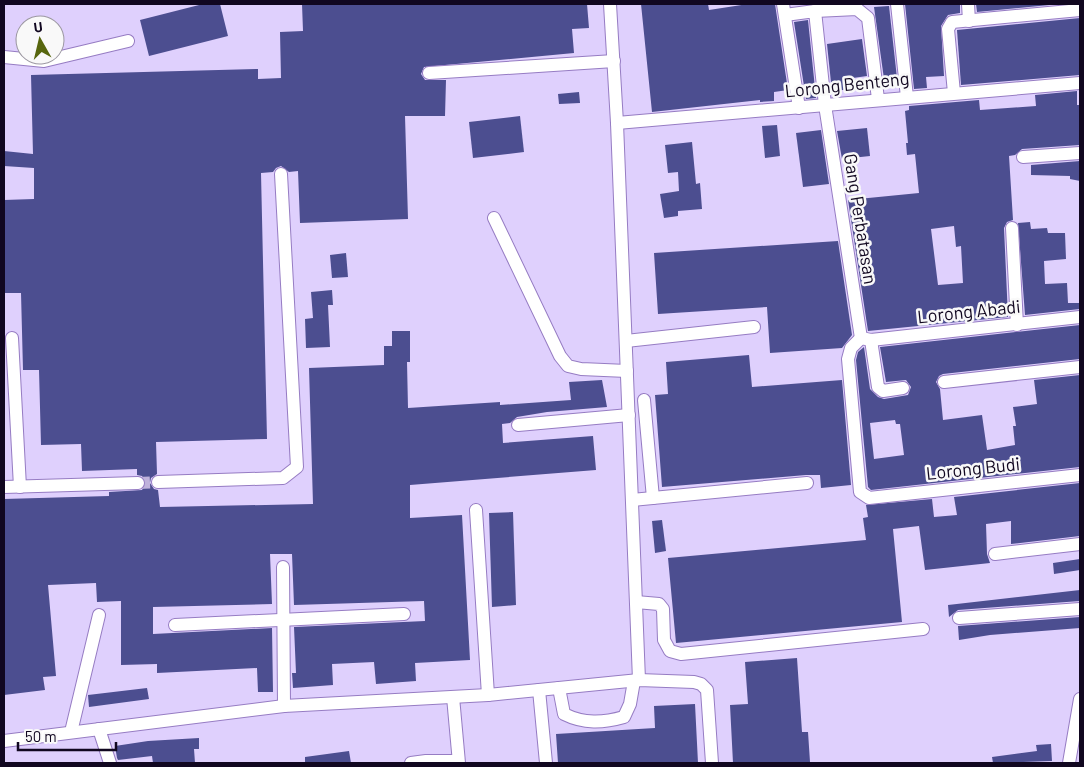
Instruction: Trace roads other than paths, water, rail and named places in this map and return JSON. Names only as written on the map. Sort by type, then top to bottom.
[{"type":"street","points":[[558,688],[564,714],[585,722],[605,722],[624,717],[630,704],[636,681],[636,602],[629,415],[610,4]]},
{"type":"street","points":[[897,4],[907,96]]},
{"type":"street","points":[[968,4],[969,21]]},
{"type":"street","points":[[799,108],[784,10],[857,9],[868,18],[878,99]]},
{"type":"street","points":[[954,93],[948,29],[949,24],[952,22],[1080,10]]},
{"type":"street","name":"Gang Perbatasan","points":[[815,11],[825,105],[866,339],[878,387],[883,390],[903,388]]},
{"type":"street","points":[[4,57],[44,61],[128,41]]},
{"type":"street","points":[[429,73],[614,61]]},
{"type":"street","name":"Lorong Benteng","points":[[617,123],[799,108],[907,96],[1080,83]]},
{"type":"street","points":[[1023,157],[1080,153]]},
{"type":"street","points":[[158,482],[283,478],[297,466],[281,174]]},
{"type":"street","points":[[494,218],[560,356],[568,366],[582,369],[627,371]]},
{"type":"street","points":[[1012,228],[1017,324]]},
{"type":"street","name":"Lorong Abadi","points":[[866,339],[1080,317]]},
{"type":"street","points":[[626,341],[754,327]]},
{"type":"street","points":[[12,338],[20,487]]},
{"type":"street","name":"Lorong Budi","points":[[866,339],[851,348],[848,358],[860,492],[869,498],[1080,475]]},
{"type":"street","points":[[944,382],[1080,368]]},
{"type":"street","points":[[644,400],[653,498]]},
{"type":"street","points":[[518,425],[629,415]]},
{"type":"street","points":[[4,487],[138,483]]},
{"type":"street","points":[[632,500],[807,483]]},
{"type":"street","points":[[476,510],[488,695]]},
{"type":"street","points":[[995,554],[1080,544]]},
{"type":"street","points":[[282,567],[284,706]]},
{"type":"street","points":[[636,602],[658,604],[663,610],[664,640],[670,651],[681,654],[923,629]]},
{"type":"street","points":[[960,618],[1080,609]]},
{"type":"street","points":[[175,625],[283,618],[404,614]]},
{"type":"street","points":[[71,732],[99,615]]},
{"type":"street","points":[[4,740],[284,706],[488,695],[636,681],[694,682],[705,686],[708,696],[712,763]]},
{"type":"street","points":[[539,690],[546,763]]},
{"type":"street","points":[[411,763],[426,761],[458,762],[452,697]]},
{"type":"street","points":[[1073,759],[1080,699]]},
{"type":"street","points":[[98,729],[110,763]]},
{"type":"tunnel","points":[[138,483],[158,482]]}]
